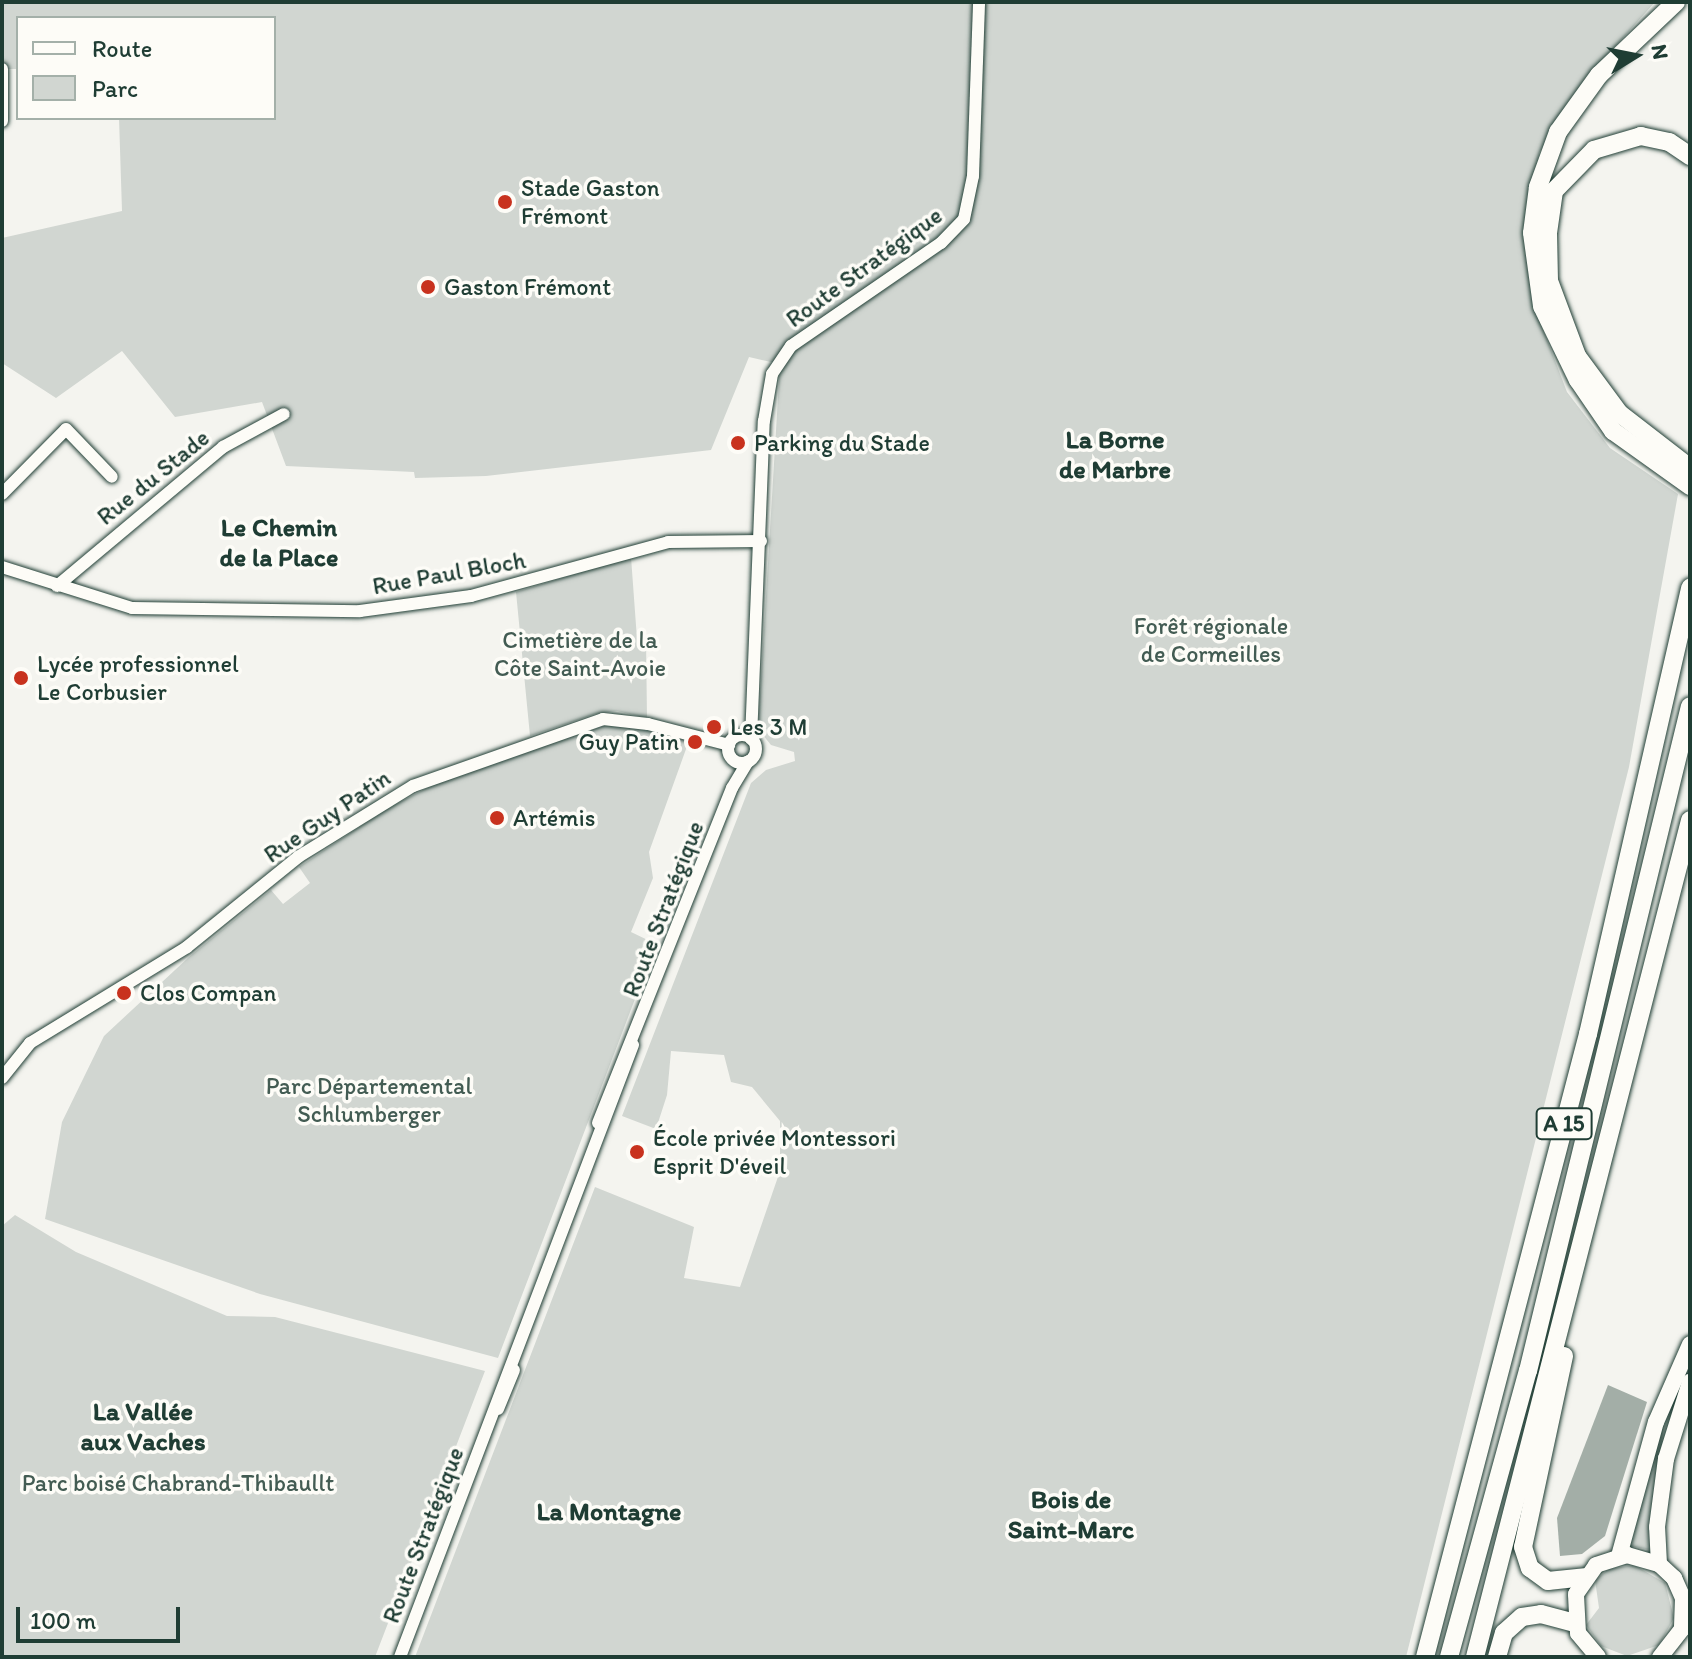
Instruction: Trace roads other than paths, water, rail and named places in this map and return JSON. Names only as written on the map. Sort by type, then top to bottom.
[{"type":"highway","points":[[1676,2],[1599,75],[1558,132],[1538,187],[1532,233],[1533,267],[1552,335],[1613,431],[1690,468]]},
{"type":"highway","points":[[1690,156],[1669,142],[1641,136],[1594,150],[1554,191],[1548,233],[1549,281],[1577,356],[1619,413],[1690,486]]},
{"type":"highway","name":"A 15","points":[[1425,1657],[1588,1034],[1690,588]]},
{"type":"highway","name":"A 15","points":[[1449,1657],[1528,1371],[1690,706]]},
{"type":"highway","points":[[1475,1657],[1586,1237],[1690,820]]},
{"type":"highway","points":[[1669,912],[1690,843]]},
{"type":"highway","points":[[1585,1577],[1548,1581],[1530,1568],[1523,1547],[1586,1237]]},
{"type":"highway","points":[[1497,1657],[1504,1633],[1522,1617],[1541,1614],[1575,1623]]},
{"type":"main road","points":[[1598,1657],[1575,1623],[1576,1594],[1585,1577],[1619,1556],[1656,1422],[1690,1344]]},
{"type":"main road","points":[[1659,1564],[1656,1536],[1666,1459],[1690,1382]]},
{"type":"main road","points":[[1619,1556],[1659,1564],[1674,1578],[1683,1598],[1684,1619],[1677,1639],[1660,1657]]},
{"type":"main road","points":[[1677,1639],[1681,1657]]},
{"type":"street","name":"Route Stratégique","points":[[400,1657],[487,1429],[509,1384],[517,1349],[571,1208],[584,1159],[633,1045],[732,788],[755,751],[751,739],[751,702],[761,541],[764,421],[772,374],[803,336],[958,228],[973,176],[979,2]]},
{"type":"street","points":[[2,69],[2,121]]},
{"type":"street","name":"Rue du Stade","points":[[57,586],[223,447],[284,414]]},
{"type":"street","points":[[2,494],[66,429],[112,477]]},
{"type":"street","name":"Rue Paul Bloch","points":[[2,567],[132,608],[360,611],[471,596],[668,542],[761,541]]},
{"type":"street","name":"Route Stratégique","points":[[732,788],[732,746],[751,702]]},
{"type":"street","name":"Rue Guy Patin","points":[[2,1078],[30,1043],[187,947],[298,857],[413,786],[603,719],[648,724],[732,746]]},
{"type":"street","points":[[748,761],[732,746],[751,739]]},
{"type":"place","name":"Stade Gaston Frémont","points":[[505,202]]},
{"type":"place","name":"Gaston Frémont","points":[[428,287]]},
{"type":"place","name":"Parking du Stade","points":[[738,443]]},
{"type":"place","name":"Lycée professionnel Le Corbusier","points":[[21,678]]},
{"type":"place","name":"Les 3 M","points":[[714,727]]},
{"type":"place","name":"Guy Patin","points":[[695,742]]},
{"type":"place","name":"Artémis","points":[[497,818]]},
{"type":"place","name":"Clos Compan","points":[[124,993]]},
{"type":"place","name":"École privée Montessori Esprit D'éveil","points":[[637,1152]]},
{"type":"district","name":"La Borne de Marbre","points":[[1115,455]]},
{"type":"district","name":"Le Chemin de la Place","points":[[279,543]]},
{"type":"district","name":"La Vallée aux Vaches","points":[[143,1427]]},
{"type":"district","name":"La Montagne","points":[[609,1512]]},
{"type":"district","name":"Bois de Saint-Marc","points":[[1071,1515]]},
{"type":"park label","name":"Forêt régionale de Cormeilles","points":[[1211,640]]},
{"type":"park label","name":"Cimetière de la Côte Saint-Avoie","points":[[580,654]]},
{"type":"park label","name":"Parc Départemental Schlumberger","points":[[369,1100]]},
{"type":"park label","name":"Parc boisé Chabrand-Thibaullt","points":[[178,1483]]}]
